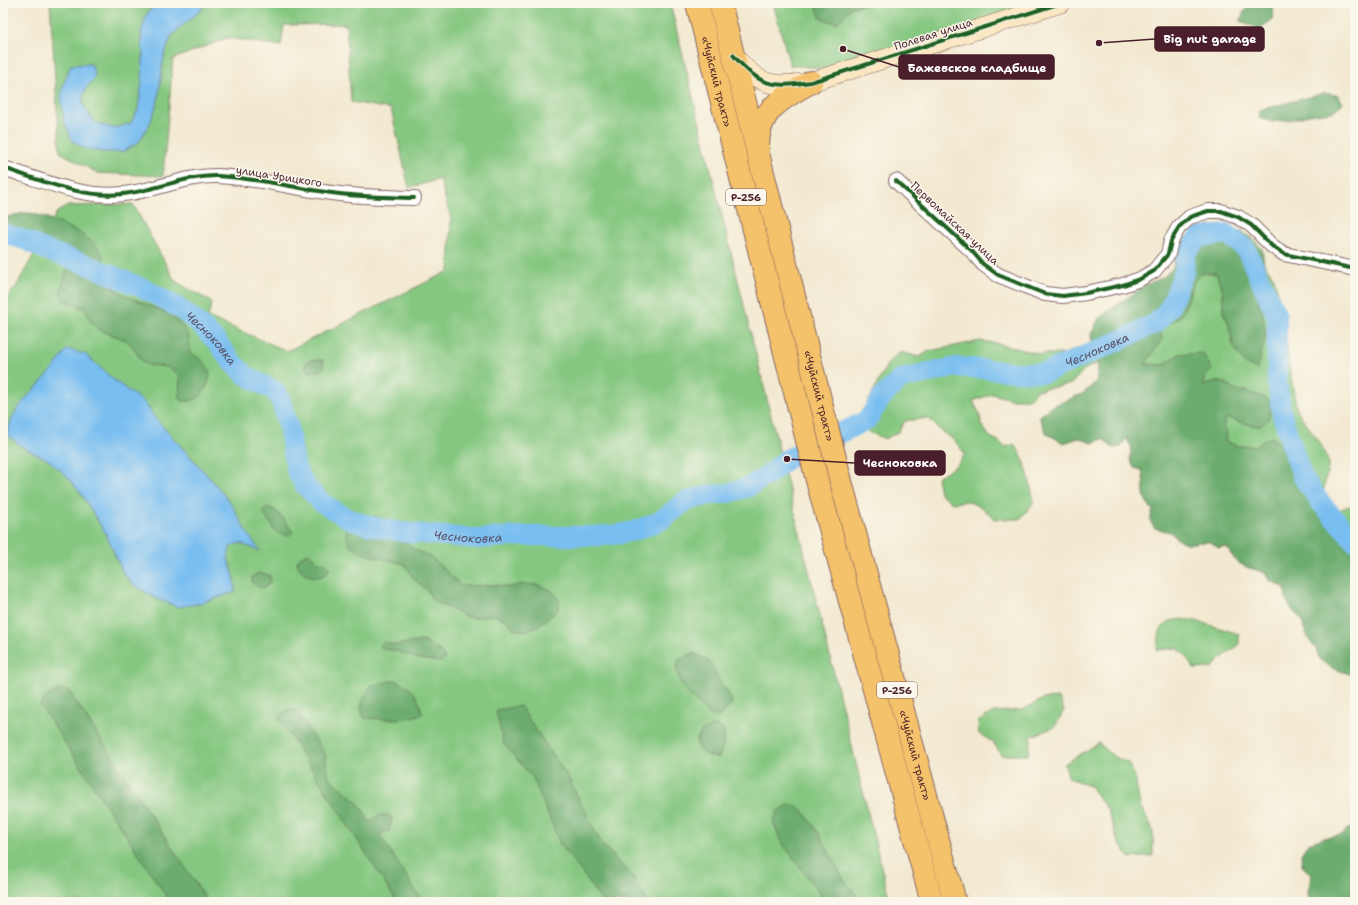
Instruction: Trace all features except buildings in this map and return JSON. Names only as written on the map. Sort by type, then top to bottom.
[{"type":"highway","name":"«Чуйский тракт»","points":[[698,3],[818,484],[932,902]]},
{"type":"highway","name":"«Чуйский тракт»","points":[[720,3],[815,385],[955,902]]},
{"type":"highway","points":[[758,154],[759,132],[766,114],[779,101],[811,82]]},
{"type":"street","name":"Полевая улица","points":[[733,55],[751,74],[766,82],[783,85],[811,82],[1061,3]]},
{"type":"street","name":"улица Урицкого","points":[[3,168],[79,192],[99,194],[123,194],[193,178],[217,176],[334,193],[414,198]]},
{"type":"street","name":"Первомайская улица","points":[[896,181],[971,250],[982,264],[998,275],[1045,294],[1063,296],[1086,293],[1123,285],[1154,272],[1168,254],[1171,241],[1179,227],[1190,217],[1208,211],[1221,211],[1238,217],[1251,225],[1272,246],[1284,254],[1355,269]]},
{"type":"green space","points":[[50,3],[670,3],[890,902],[3,902],[3,302],[16,287],[57,212],[68,206],[133,204],[175,281],[212,302],[208,317],[287,351],[449,271],[451,219],[440,179],[409,188],[391,109],[351,102],[346,24],[284,25],[281,46],[227,38],[173,59],[163,176],[97,173],[60,152]]},
{"type":"green space","points":[[773,3],[1037,3],[835,70],[790,65]]},
{"type":"green space","points":[[815,3],[870,3],[852,7],[837,23],[821,19]]},
{"type":"green space","points":[[1251,3],[1277,3],[1273,6],[1273,19],[1261,29],[1240,21],[1244,12]]},
{"type":"green space","points":[[1324,93],[1338,95],[1343,103],[1332,112],[1309,115],[1290,120],[1272,122],[1259,118],[1260,110]]},
{"type":"green space","points":[[23,213],[46,217],[83,235],[98,247],[102,254],[103,263],[100,269],[101,276],[112,287],[162,311],[184,328],[189,338],[189,352],[203,362],[210,373],[207,386],[200,396],[194,400],[182,401],[179,395],[180,378],[177,373],[167,367],[149,365],[143,362],[126,340],[99,330],[90,321],[86,309],[71,304],[63,299],[61,288],[66,268],[62,259],[51,250],[32,244],[22,237],[13,226],[6,222],[7,217]]},
{"type":"green space","points":[[1209,226],[1230,227],[1251,237],[1262,249],[1264,264],[1258,302],[1263,314],[1266,337],[1257,369],[1244,363],[1233,345],[1229,324],[1223,312],[1223,291],[1216,273],[1201,273],[1193,282],[1185,308],[1179,317],[1160,330],[1162,339],[1145,364],[1164,365],[1179,354],[1203,353],[1212,370],[1204,378],[1203,386],[1216,382],[1222,382],[1233,390],[1252,393],[1270,401],[1271,409],[1268,420],[1261,425],[1255,426],[1226,418],[1223,427],[1227,432],[1225,441],[1237,446],[1256,446],[1262,440],[1273,437],[1290,461],[1299,486],[1330,528],[1338,533],[1355,552],[1355,674],[1349,674],[1332,668],[1319,659],[1316,648],[1311,643],[1304,629],[1302,620],[1293,611],[1286,600],[1285,588],[1269,580],[1265,573],[1238,563],[1227,547],[1218,548],[1211,542],[1189,544],[1178,540],[1170,532],[1154,528],[1150,520],[1153,510],[1144,496],[1142,470],[1134,468],[1130,459],[1131,446],[1126,438],[1121,447],[1113,448],[1103,439],[1092,443],[1079,438],[1064,443],[1047,434],[1039,417],[1050,407],[1082,394],[1096,382],[1098,368],[1092,346],[1091,334],[1099,318],[1144,286],[1163,277],[1173,268],[1176,249],[1191,236]]},
{"type":"green space","points":[[1264,264],[1274,278],[1283,314],[1289,366],[1297,411],[1319,441],[1329,463],[1321,503],[1316,508],[1299,486],[1290,461],[1285,454],[1262,440],[1256,446],[1237,446],[1225,441],[1227,433],[1223,427],[1226,418],[1238,420],[1249,391],[1233,390],[1227,383],[1210,383],[1203,386],[1204,378],[1210,366],[1207,361],[1179,354],[1164,365],[1145,364],[1152,354],[1160,330],[1179,317],[1185,308],[1193,282],[1201,273],[1216,273],[1223,291],[1223,312],[1229,324],[1233,345],[1263,314],[1258,302]]},
{"type":"green space","points":[[980,341],[995,343],[1040,354],[1064,354],[1078,348],[1092,346],[1097,363],[1085,369],[1071,384],[1037,390],[1029,399],[1011,399],[992,394],[973,401],[979,413],[982,426],[990,437],[999,441],[1005,447],[1014,444],[1025,464],[1034,502],[1020,519],[995,519],[981,507],[967,501],[952,503],[940,493],[937,477],[956,466],[965,454],[955,441],[928,418],[905,421],[898,432],[885,439],[869,432],[861,415],[888,363],[900,352],[919,357],[929,351]]},
{"type":"green space","points":[[311,360],[323,360],[324,367],[320,371],[310,372],[305,368],[306,362]]},
{"type":"green space","points":[[1349,506],[1355,508],[1355,552],[1338,533],[1330,529],[1323,517]]},
{"type":"green space","points":[[267,507],[279,513],[293,532],[288,536],[277,533],[265,516],[263,510]]},
{"type":"green space","points":[[351,517],[377,517],[383,520],[386,525],[414,549],[431,557],[462,586],[495,585],[508,587],[525,584],[538,585],[551,590],[557,596],[559,607],[556,612],[537,626],[526,631],[514,629],[507,621],[497,616],[467,617],[433,601],[427,590],[414,579],[405,564],[364,553],[351,546],[347,539],[345,522]]},
{"type":"green space","points":[[308,553],[318,562],[324,563],[330,568],[327,573],[323,576],[312,577],[303,572],[297,562],[300,557]]},
{"type":"green space","points":[[258,573],[270,575],[270,582],[266,587],[258,587],[252,582],[252,577]]},
{"type":"green space","points":[[1183,619],[1196,621],[1239,634],[1239,645],[1224,656],[1212,668],[1194,669],[1186,656],[1177,648],[1157,650],[1160,630],[1169,621]]},
{"type":"green space","points":[[423,641],[440,651],[445,658],[441,662],[419,659],[397,651],[383,649],[379,645],[384,642],[394,645]]},
{"type":"green space","points":[[693,653],[705,658],[713,667],[718,679],[730,696],[732,704],[718,717],[708,714],[683,689],[676,668],[679,660]]},
{"type":"green space","points":[[396,680],[414,693],[421,707],[422,714],[401,719],[364,718],[361,709],[364,697],[371,685]]},
{"type":"green space","points":[[61,690],[69,691],[208,902],[170,902],[40,705],[49,695]]},
{"type":"green space","points":[[1059,698],[1064,710],[1055,727],[1032,736],[1028,755],[1001,755],[993,742],[979,734],[978,722],[993,712],[1022,710],[1043,699]]},
{"type":"green space","points":[[520,706],[568,777],[601,843],[634,878],[648,902],[602,902],[560,844],[533,778],[503,743],[496,710]]},
{"type":"green space","points":[[286,710],[296,710],[325,754],[329,778],[357,801],[370,822],[380,815],[392,817],[389,831],[379,834],[423,902],[397,902],[279,718]]},
{"type":"green space","points":[[712,726],[719,727],[724,731],[724,742],[719,758],[704,753],[697,745],[696,740],[702,731]]},
{"type":"green space","points":[[1099,743],[1113,756],[1128,763],[1135,776],[1140,806],[1153,830],[1153,856],[1130,858],[1118,842],[1108,811],[1090,786],[1069,778],[1064,764]]},
{"type":"green space","points":[[791,804],[802,809],[820,835],[844,880],[863,902],[826,902],[783,844],[773,822],[778,811]]},
{"type":"green space","points":[[1349,828],[1355,829],[1355,902],[1309,902],[1308,891],[1312,875],[1302,866],[1301,854],[1308,843],[1327,837],[1341,835]]},
{"type":"water","points":[[159,3],[204,3],[202,9],[172,35],[164,55],[158,100],[151,121],[139,142],[122,152],[102,152],[83,148],[72,140],[64,121],[61,95],[71,65],[91,64],[94,79],[85,90],[82,103],[94,122],[112,128],[130,124],[138,110],[142,81],[143,57],[141,32],[147,13]]},
{"type":"water","points":[[67,349],[85,354],[114,380],[145,403],[155,418],[218,487],[233,507],[246,531],[260,551],[240,543],[230,547],[228,559],[234,576],[235,592],[198,604],[178,607],[157,599],[134,585],[123,573],[106,534],[82,495],[67,476],[47,459],[24,448],[7,435],[13,417],[21,404],[50,372]]},
{"type":"waterway","name":"Чесноковка","points":[[3,233],[25,240],[46,250],[85,264],[145,289],[179,308],[198,323],[218,343],[232,362],[247,376],[275,391],[281,401],[288,425],[296,469],[304,484],[322,503],[349,519],[370,526],[402,532],[478,539],[517,536],[598,536],[634,531],[660,521],[686,501],[709,495],[729,493],[748,487],[768,475],[787,459],[867,420],[883,396],[901,379],[956,367],[1044,373],[1156,323],[1170,307],[1184,272],[1186,252],[1200,237],[1227,234],[1246,249],[1277,316],[1277,382],[1282,415],[1302,476],[1321,503],[1355,541]]},
{"type":"cycle path","points":[[733,55],[751,73],[759,79],[767,82],[786,85],[811,82],[1061,3]]},
{"type":"cycle path","points":[[3,168],[47,183],[93,194],[123,194],[147,190],[182,180],[206,176],[218,176],[342,194],[373,197],[414,198]]},
{"type":"cycle path","points":[[896,181],[971,250],[983,264],[998,275],[1045,294],[1063,296],[1086,293],[1123,285],[1140,279],[1154,271],[1168,254],[1171,241],[1179,227],[1190,217],[1208,211],[1221,211],[1238,217],[1251,225],[1272,246],[1284,254],[1355,269]]},
{"type":"place","name":"Big nut garage","points":[[1099,43]]},
{"type":"place","name":"Бажевское кладбище","points":[[843,49]]},
{"type":"place","name":"Чесноковка","points":[[787,459]]}]
